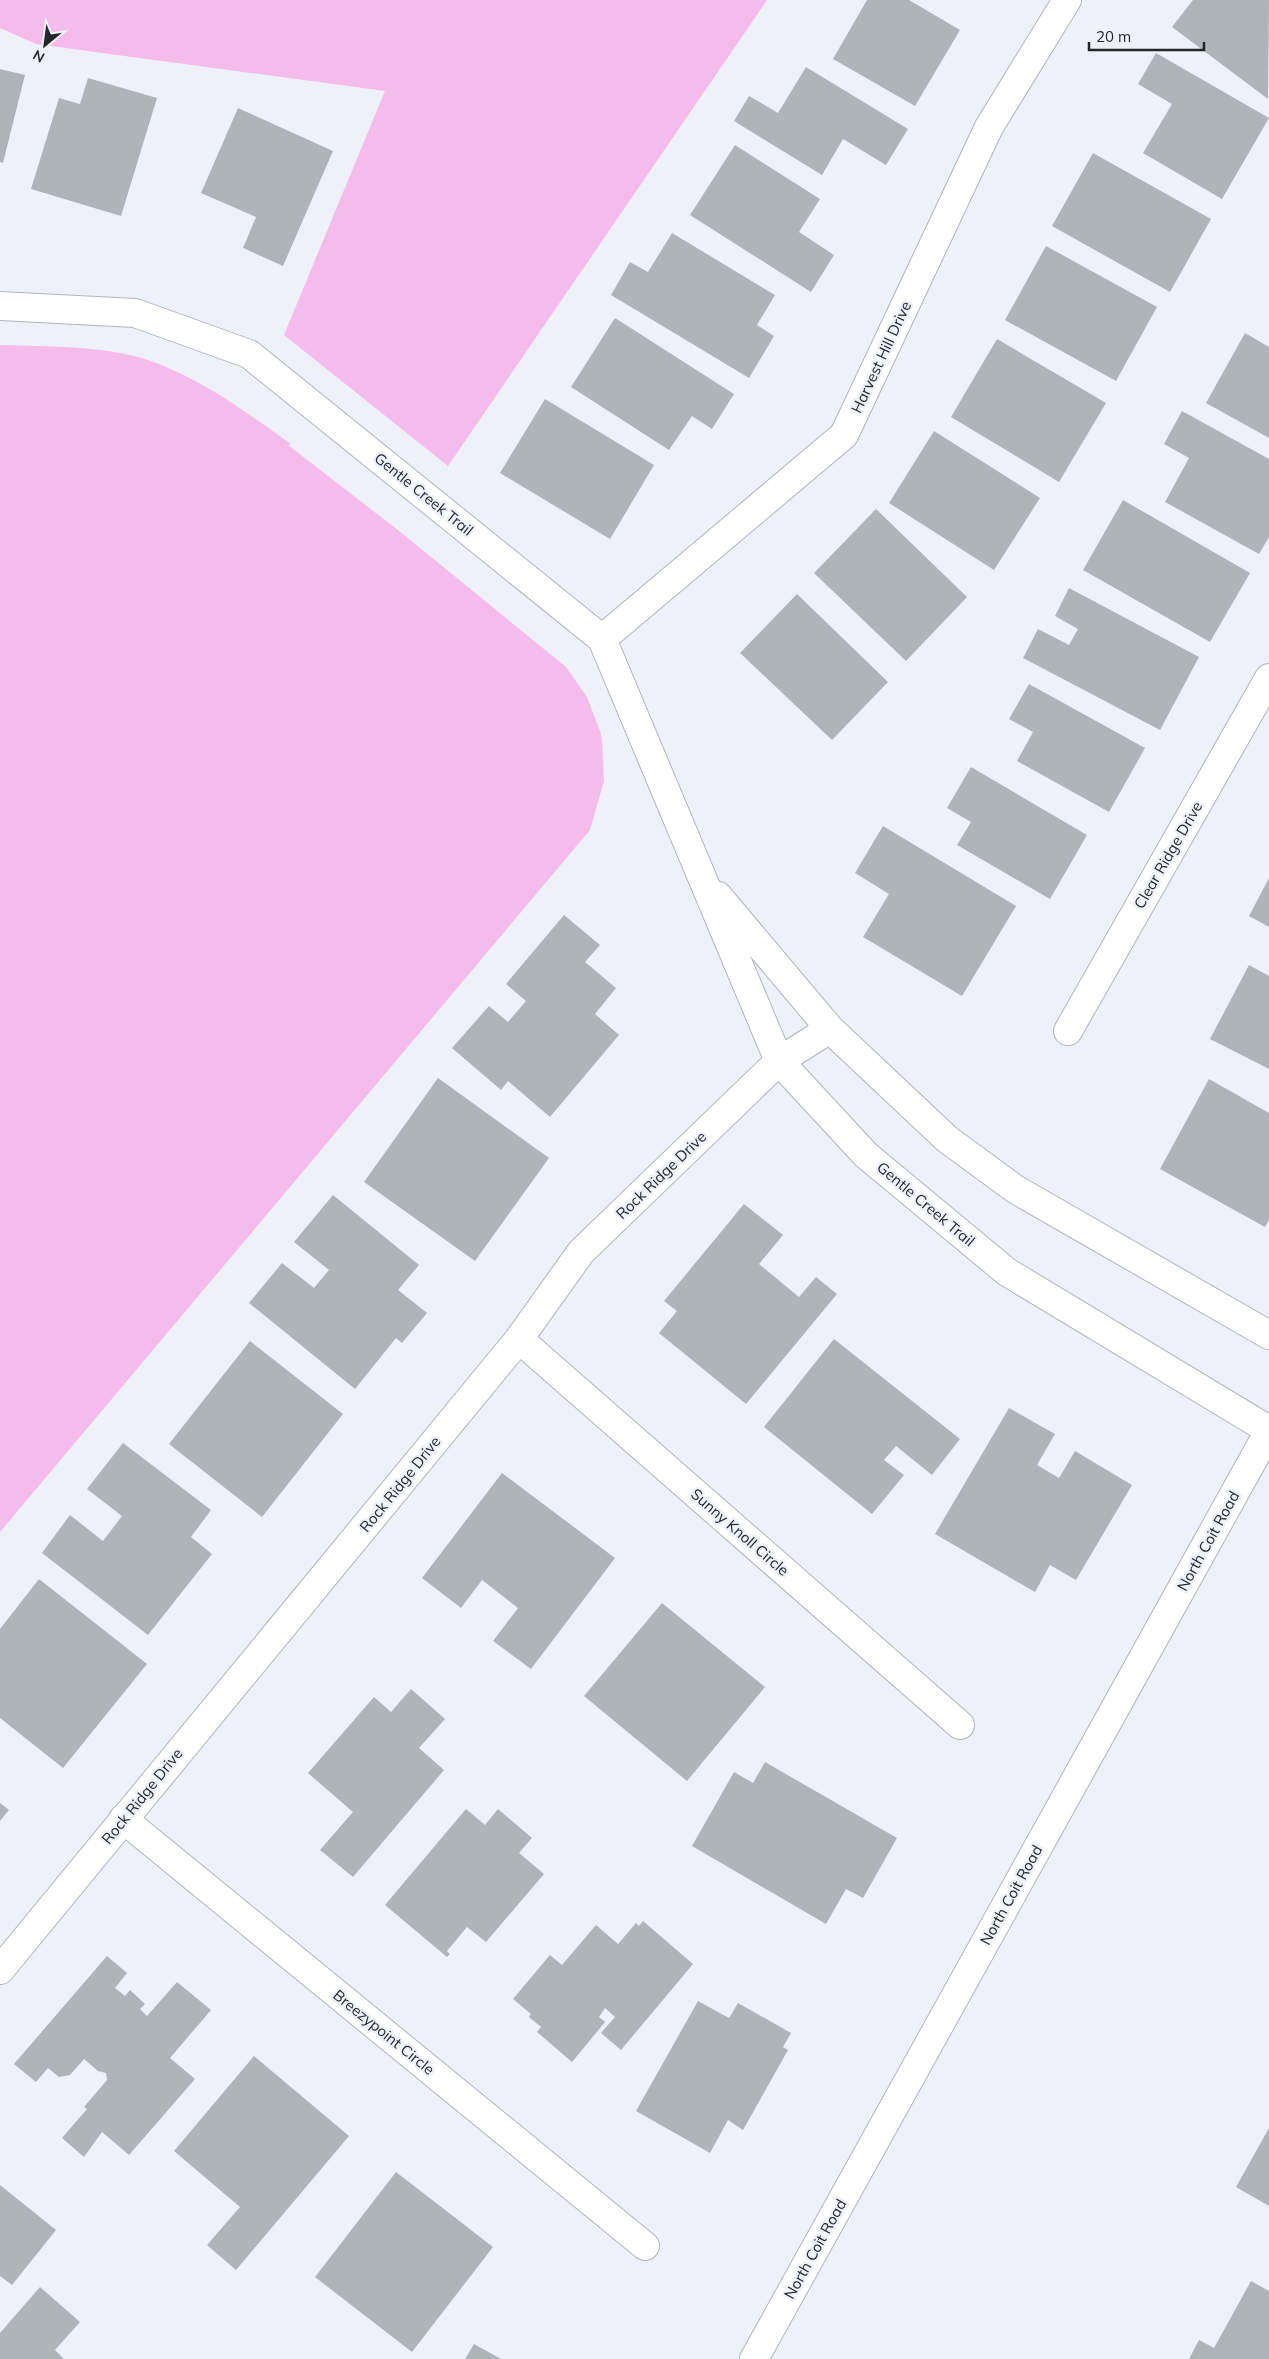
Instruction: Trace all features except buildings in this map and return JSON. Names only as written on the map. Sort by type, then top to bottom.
[{"type":"street","name":"Harvest Hill Drive","points":[[602,639],[844,434],[989,127],[1067,0]]},
{"type":"street","name":"Gentle Creek Trail","points":[[0,306],[135,313],[249,354],[329,416],[602,639],[698,872],[762,1017],[778,1061],[866,1155],[1007,1272],[1269,1430]]},
{"type":"street","name":"Clear Ridge Drive","points":[[1068,1031],[1269,678]]},
{"type":"street","name":"Gentle Creek Trail","points":[[698,872],[830,1029],[947,1139],[1015,1189],[1269,1335]]},
{"type":"street","name":"Rock Ridge Drive","points":[[0,1970],[519,1338],[581,1252],[778,1061],[830,1029]]},
{"type":"street","name":"Sunny Knoll Circle","points":[[519,1338],[960,1725]]},
{"type":"street","name":"North Coit Road","points":[[754,2359],[1269,1430]]},
{"type":"street","name":"Breezypoint Circle","points":[[123,1819],[645,2246]]},
{"type":"shaded area","points":[[0,0],[767,0],[448,466],[284,335],[385,91],[36,44],[0,28]]},
{"type":"shaded area","points":[[0,345],[95,349],[151,361],[206,387],[291,444],[288,445],[403,534],[566,667],[587,697],[600,731],[604,781],[590,830],[0,1532]]}]
